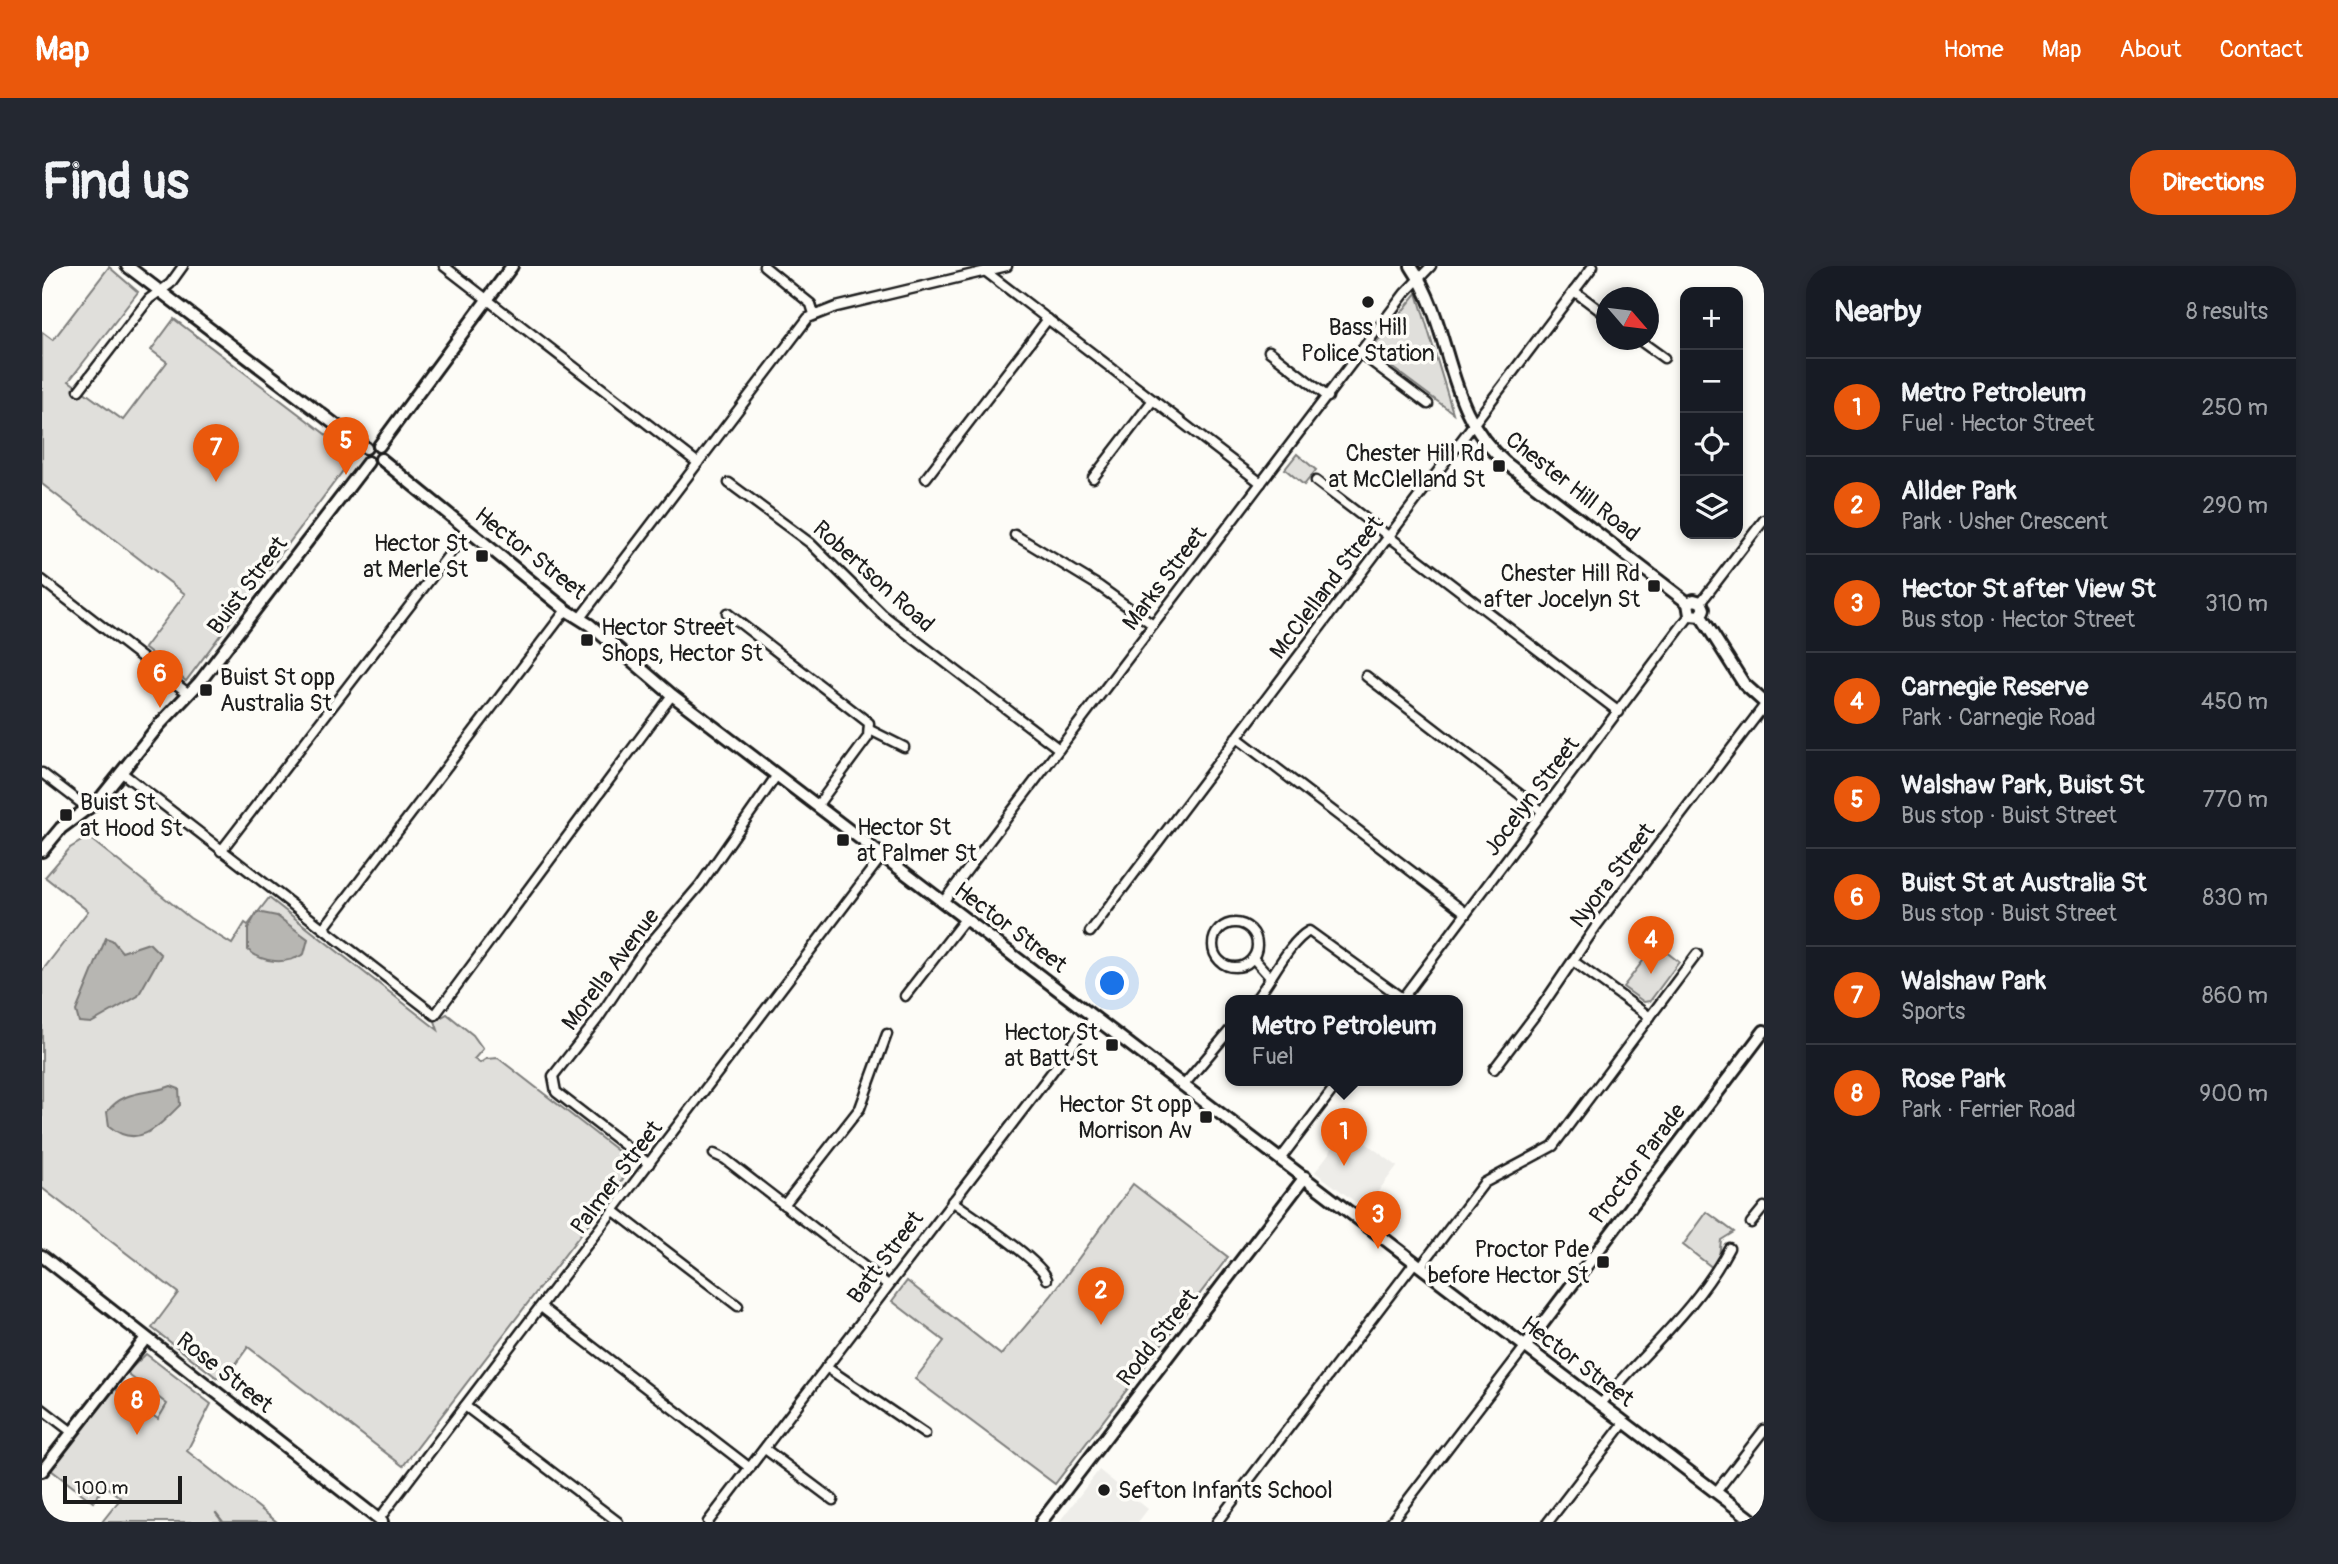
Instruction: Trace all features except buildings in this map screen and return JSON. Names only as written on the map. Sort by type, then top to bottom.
[{"type":"street","points":[[127,266],[366,448]]},
{"type":"street","points":[[79,390],[149,299],[183,266]]},
{"type":"street","points":[[444,266],[698,463]]},
{"type":"street","points":[[379,446],[512,266]]},
{"type":"street","points":[[764,266],[811,304],[814,314]]},
{"type":"street","points":[[580,618],[801,326],[814,314],[1007,266]]},
{"type":"street","name":"Chester Hill Road","points":[[1411,266],[1428,295],[1472,426],[1486,445],[1693,612],[1744,684],[1764,704]]},
{"type":"street","name":"Marks Street","points":[[943,902],[1405,293],[1431,266]]},
{"type":"street","name":"McClelland Street","points":[[1090,932],[1593,266]]},
{"type":"street","points":[[985,271],[1261,483]]},
{"type":"street","points":[[1574,291],[1596,308]]},
{"type":"street","points":[[926,478],[1048,319]]},
{"type":"street","points":[[1653,350],[1664,358]]},
{"type":"street","points":[[1269,351],[1328,397]]},
{"type":"street","points":[[1360,353],[1428,404]]},
{"type":"street","points":[[1093,478],[1153,400]]},
{"type":"street","points":[[371,444],[379,446],[383,454],[381,459],[377,463],[368,462],[364,454],[366,448],[371,444]]},
{"type":"street","name":"Hector Street","points":[[381,459],[672,695],[1755,1522]]},
{"type":"street","name":"Buist Street","points":[[42,851],[61,828],[89,809],[189,694],[368,462]]},
{"type":"street","points":[[1316,481],[1619,712]]},
{"type":"street","name":"Robertson Road","points":[[729,483],[810,543],[883,615],[1059,749]]},
{"type":"street","points":[[1693,612],[1704,609],[1701,602],[1764,520]]},
{"type":"street","points":[[221,851],[468,530]]},
{"type":"street","points":[[1015,535],[1099,586],[1153,625]]},
{"type":"street","points":[[42,580],[189,694]]},
{"type":"street","points":[[324,928],[566,610]]},
{"type":"street","name":"Jocelyn Street","points":[[1404,995],[1693,612]]},
{"type":"street","points":[[727,613],[866,720],[870,730],[904,747]]},
{"type":"street","points":[[1366,676],[1543,812]]},
{"type":"street","points":[[121,772],[435,1014],[672,695]]},
{"type":"street","name":"Nyora Street","points":[[1493,1069],[1597,925],[1764,704]]},
{"type":"street","points":[[817,806],[870,730]]},
{"type":"street","points":[[1237,737],[1466,913]]},
{"type":"street","points":[[42,773],[89,809]]},
{"type":"street","name":"Morella Avenue","points":[[649,1164],[556,1092],[553,1076],[597,1020],[642,953],[700,885],[777,775]]},
{"type":"street","name":"Palmer Street","points":[[380,1521],[882,856]]},
{"type":"street","points":[[905,996],[965,919]]},
{"type":"street","points":[[1235,923],[1249,927],[1257,939],[1253,958],[1236,967],[1222,962],[1213,945],[1218,931],[1235,923]]},
{"type":"street","points":[[1259,995],[1269,976],[1304,934],[1312,931],[1396,995]]},
{"type":"street","points":[[1217,1522],[1484,1183],[1553,1146],[1697,954]]},
{"type":"street","points":[[1253,958],[1269,976]]},
{"type":"street","points":[[1573,961],[1650,1017]]},
{"type":"street","name":"Batt Street","points":[[708,1522],[1094,1017]]},
{"type":"street","name":"Proctor Parade","points":[[1391,1522],[1764,1031]]},
{"type":"street","points":[[784,1205],[860,1108],[887,1034]]},
{"type":"street","points":[[1183,1086],[1225,1036]]},
{"type":"street","points":[[1281,1158],[1335,1086]]},
{"type":"street","points":[[714,1154],[888,1285]]},
{"type":"street","name":"Rodd Street","points":[[1041,1522],[1306,1177]]},
{"type":"street","points":[[952,1201],[1025,1255],[1045,1272],[1047,1279]]},
{"type":"street","points":[[1751,1223],[1764,1207]]},
{"type":"street","points":[[614,1211],[738,1306]]},
{"type":"street","points":[[1600,1405],[1639,1357],[1683,1316],[1729,1248]]},
{"type":"street","name":"Rose Street","points":[[42,1256],[380,1521]]},
{"type":"street","points":[[541,1307],[750,1468]]},
{"type":"street","points":[[42,1471],[146,1338]]},
{"type":"street","points":[[826,1367],[925,1434]]},
{"type":"street","points":[[465,1406],[618,1522]]},
{"type":"street","points":[[42,1409],[72,1432]]},
{"type":"street","points":[[1548,1522],[1624,1423]]},
{"type":"street","points":[[1716,1492],[1764,1430]]},
{"type":"street","points":[[765,1449],[833,1500]]},
{"type":"shaded area","points":[[109,267],[138,292],[69,381],[123,420],[167,362],[151,350],[174,319],[354,456],[186,681],[144,648],[185,594],[42,484],[42,332],[53,340]]},
{"type":"shaded area","points":[[1417,293],[1453,413],[1370,351]]},
{"type":"shaded area","points":[[1297,454],[1316,470],[1304,485],[1285,469]]},
{"type":"shaded area","points":[[88,837],[190,918],[232,944],[245,923],[248,925],[269,898],[438,1030],[435,1021],[447,1014],[473,1035],[483,1049],[474,1059],[480,1063],[486,1059],[498,1058],[623,1155],[618,1165],[626,1175],[403,1466],[248,1347],[224,1380],[216,1377],[152,1328],[178,1293],[42,1188],[42,971],[88,911],[45,877],[70,848]]},
{"type":"shaded area","points":[[257,912],[277,916],[308,939],[304,954],[290,960],[275,961],[261,958],[248,950],[248,929]]},
{"type":"shaded area","points":[[106,938],[112,940],[122,952],[149,943],[161,955],[138,996],[91,1023],[79,1022],[76,1011]]},
{"type":"shaded area","points":[[1656,944],[1679,962],[1650,1001],[1644,1002],[1623,987]]},
{"type":"shaded area","points":[[171,1086],[179,1089],[180,1105],[155,1128],[138,1136],[129,1136],[109,1126],[107,1112],[121,1100]]},
{"type":"shaded area","points":[[1347,1129],[1397,1166],[1365,1209],[1315,1172]]},
{"type":"shaded area","points":[[1133,1184],[1228,1257],[1055,1484],[915,1379],[944,1341],[892,1301],[907,1281],[1001,1355],[1051,1296]]},
{"type":"shaded area","points":[[1707,1212],[1734,1232],[1721,1240],[1719,1257],[1713,1268],[1683,1245]]},
{"type":"shaded area","points":[[146,1354],[211,1404],[187,1451],[277,1522],[102,1522],[121,1498],[105,1486],[93,1502],[51,1470],[114,1388],[158,1419],[167,1404],[126,1373]]},
{"type":"shaded area","name":"Sefton Infants School","points":[[1099,1470],[1148,1509],[1138,1522],[1059,1522]]},
{"type":"waterway","points":[[216,1513],[223,1522]]},
{"type":"place","name":"Bass Hill Police Station","points":[[1368,302]]},
{"type":"place","name":"Chester Hill Rd at McClelland St","points":[[1499,466]]},
{"type":"place","name":"Walshaw Park, Buist St","points":[[346,475]]},
{"type":"place","name":"Walshaw Park","points":[[216,482]]},
{"type":"place","name":"Hector St at Merle St","points":[[482,556]]},
{"type":"place","name":"Chester Hill Rd after Jocelyn St","points":[[1654,586]]},
{"type":"place","name":"Hector Street Shops, Hector St","points":[[587,640]]},
{"type":"place","name":"Buist St opp Australia St","points":[[206,690]]},
{"type":"place","name":"Buist St at Australia St","points":[[160,708]]},
{"type":"place","name":"Buist St at Hood St","points":[[66,815]]},
{"type":"place","name":"Hector St at Palmer St","points":[[843,840]]},
{"type":"place","name":"Carnegie Reserve","points":[[1651,974]]},
{"type":"place","name":"Hector St at Batt St","points":[[1112,1045]]},
{"type":"place","name":"Hector St opp Morrison Av","points":[[1206,1117]]},
{"type":"place","name":"Metro Petroleum","points":[[1344,1166]]},
{"type":"place","name":"Hector St after View St","points":[[1378,1249]]},
{"type":"place","name":"Proctor Pde before Hector St","points":[[1603,1262]]},
{"type":"place","name":"Allder Park","points":[[1101,1325]]},
{"type":"place","name":"Rose Park","points":[[137,1435]]},
{"type":"place","name":"Sefton Infants School","points":[[1104,1490]]}]
